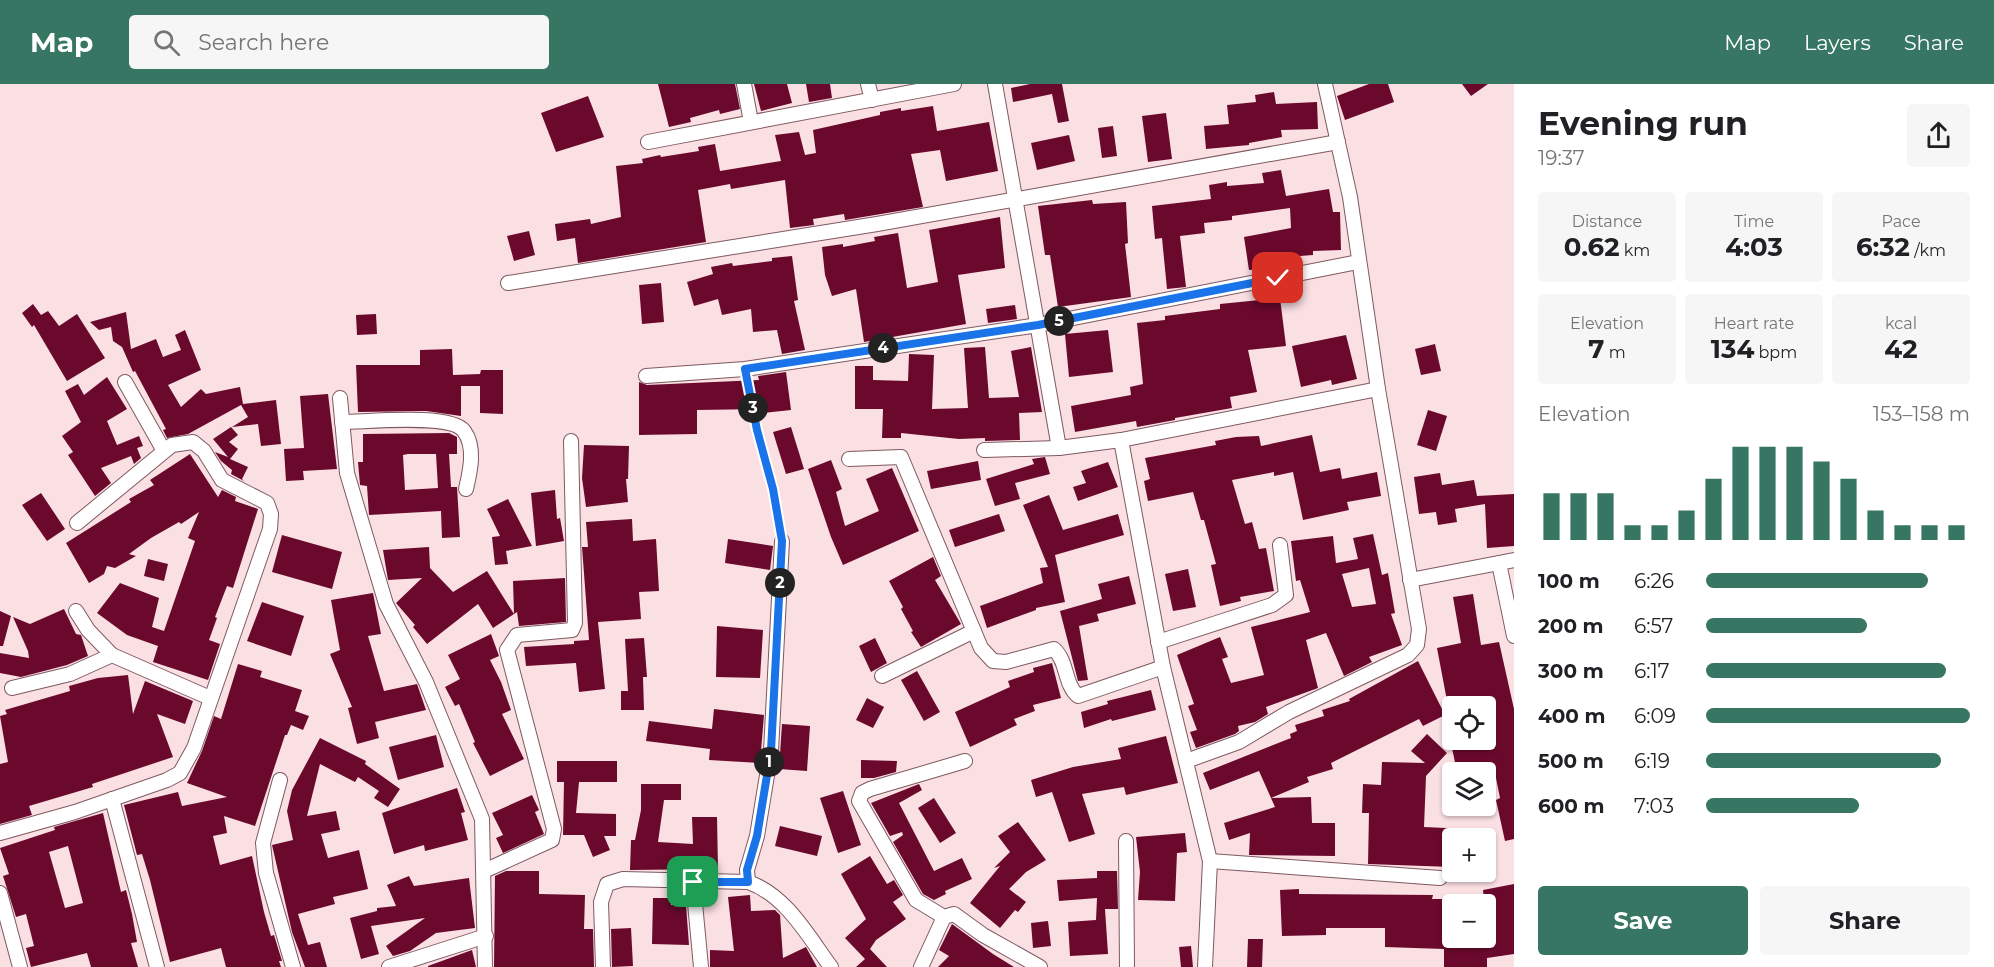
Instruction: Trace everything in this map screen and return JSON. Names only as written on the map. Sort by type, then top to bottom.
[{"type":"street","points":[[744,84],[752,122]]},
{"type":"street","points":[[868,84],[872,100]]},
{"type":"street","points":[[648,142],[954,84]]},
{"type":"street","points":[[995,84],[1059,448]]},
{"type":"street","points":[[1186,760],[1239,742],[1298,707],[1408,655],[1417,645],[1419,629],[1378,389],[1350,197],[1325,84]]},
{"type":"street","points":[[508,283],[877,224],[1338,142]]},
{"type":"street","points":[[646,376],[745,369],[1038,325],[1358,262]]},
{"type":"street","points":[[125,382],[164,451]]},
{"type":"street","points":[[984,450],[1059,448],[1121,440],[1378,389]]},
{"type":"street","points":[[340,398],[347,473],[386,604],[426,682],[482,819],[485,967]]},
{"type":"street","points":[[342,422],[416,420],[454,423],[464,430],[470,443],[470,469],[466,489]]},
{"type":"street","points":[[1121,440],[1163,667],[1210,861],[1205,967]]},
{"type":"street","points":[[484,870],[552,840],[554,829],[507,650],[517,635],[572,630],[575,624],[571,441]]},
{"type":"street","points":[[0,833],[147,788],[180,773],[194,747],[270,529],[271,514],[267,503],[222,480],[204,451],[193,442],[172,444],[77,523]]},
{"type":"street","points":[[849,459],[901,457],[981,648],[993,661],[1006,662],[1054,649],[1060,655],[1071,690],[1078,696],[1163,667]]},
{"type":"street","points":[[748,882],[747,870],[757,836],[771,751],[782,541]]},
{"type":"street","points":[[1158,642],[1272,605],[1286,595],[1280,545]]},
{"type":"street","points":[[1410,580],[1514,560]]},
{"type":"street","points":[[1498,563],[1514,636]]},
{"type":"street","points":[[75,611],[88,630],[112,655],[210,698]]},
{"type":"street","points":[[882,676],[974,631]]},
{"type":"street","points":[[12,688],[70,674],[112,655]]},
{"type":"street","points":[[965,761],[870,789],[862,793],[859,801],[916,900],[944,917],[954,914],[983,935],[1040,967]]},
{"type":"street","points":[[280,780],[263,843],[266,873],[293,967]]},
{"type":"street","points":[[112,799],[157,967]]},
{"type":"street","points":[[1126,841],[1127,967]]},
{"type":"street","points":[[1210,861],[1440,878]]},
{"type":"street","points":[[603,967],[601,902],[607,884],[623,879],[748,882],[764,887],[788,909],[831,967]]},
{"type":"street","points":[[693,882],[701,967]]},
{"type":"street","points":[[0,893],[20,967]]},
{"type":"street","points":[[921,967],[944,917]]},
{"type":"street","points":[[389,967],[486,936]]},
{"type":"path","points":[[745,369],[757,430],[773,489],[782,541]]},
{"type":"building","points":[[658,84],[735,84],[740,109],[720,114],[719,110],[690,118],[691,122],[669,127]]},
{"type":"building","points":[[754,84],[787,84],[792,103],[761,111]]},
{"type":"building","points":[[806,84],[830,84],[832,98],[809,102]]},
{"type":"building","points":[[1030,84],[1062,84],[1069,121],[1058,123],[1052,94],[1013,102],[1011,88]]},
{"type":"building","points":[[1369,84],[1388,84],[1394,102],[1345,120],[1337,96]]},
{"type":"building","points":[[1462,84],[1488,84],[1471,96]]},
{"type":"building","points":[[1274,92],[1276,104],[1317,102],[1318,129],[1281,130],[1282,137],[1249,143],[1249,145],[1206,149],[1204,126],[1229,124],[1227,105],[1256,102],[1255,95]]},
{"type":"building","points":[[588,96],[604,137],[556,152],[541,113]]},
{"type":"building","points":[[933,106],[937,131],[989,122],[998,171],[946,181],[940,150],[911,154],[923,207],[845,220],[844,214],[813,219],[814,225],[790,228],[785,180],[731,189],[730,184],[698,190],[706,242],[578,263],[575,238],[557,241],[555,224],[590,219],[591,224],[621,217],[616,166],[643,163],[642,159],[660,155],[661,157],[699,151],[698,147],[715,144],[720,171],[781,161],[775,135],[799,132],[805,155],[816,153],[813,130],[880,115],[880,112]]},
{"type":"building","points":[[1166,113],[1172,159],[1148,162],[1142,116]]},
{"type":"building","points":[[1113,126],[1117,156],[1102,158],[1098,128]]},
{"type":"building","points":[[1069,135],[1075,161],[1037,170],[1031,143]]},
{"type":"building","points":[[1281,170],[1286,196],[1329,189],[1333,212],[1340,212],[1341,250],[1313,251],[1313,255],[1287,257],[1288,266],[1249,270],[1244,237],[1291,228],[1290,208],[1232,216],[1232,220],[1204,223],[1205,233],[1180,236],[1186,287],[1167,289],[1162,238],[1155,239],[1152,206],[1211,199],[1209,185],[1227,182],[1227,186],[1264,183],[1262,173]]},
{"type":"building","points":[[1092,200],[1093,204],[1126,202],[1128,243],[1125,244],[1131,297],[1058,307],[1050,255],[1045,255],[1038,206]]},
{"type":"building","points":[[1000,217],[1005,268],[958,275],[966,324],[864,342],[856,289],[832,296],[825,275],[822,247],[843,244],[843,247],[875,241],[874,237],[898,233],[907,288],[938,282],[929,230]]},
{"type":"building","points":[[529,231],[535,255],[514,261],[507,236]]},
{"type":"building","points":[[792,256],[798,300],[794,301],[805,350],[782,354],[777,330],[753,332],[751,309],[722,315],[718,299],[694,306],[687,282],[713,274],[711,267],[732,263],[733,266],[772,261],[772,258]]},
{"type":"building","points":[[661,283],[664,322],[642,324],[639,285]]},
{"type":"building","points":[[1280,298],[1286,346],[1248,350],[1257,392],[1230,397],[1232,408],[1137,427],[1136,421],[1075,432],[1071,406],[1131,395],[1130,387],[1143,384],[1137,323],[1165,320],[1165,316],[1220,309],[1220,304]]},
{"type":"building","points":[[33,304],[41,315],[48,311],[59,326],[77,314],[105,358],[67,381],[34,325],[32,327],[22,313]]},
{"type":"building","points":[[1015,305],[1017,319],[988,323],[986,309]]},
{"type":"building","points":[[126,312],[131,349],[156,339],[163,357],[181,350],[175,335],[185,330],[201,370],[168,385],[181,407],[201,389],[206,394],[240,387],[243,404],[276,400],[281,444],[261,446],[258,424],[232,427],[248,417],[241,405],[188,434],[167,438],[163,430],[166,429],[135,371],[133,372],[122,347],[113,341],[111,327],[99,330],[90,322]]},
{"type":"building","points":[[376,314],[377,334],[357,335],[356,315]]},
{"type":"building","points":[[1108,330],[1113,372],[1069,377],[1065,334]]},
{"type":"building","points":[[1346,335],[1357,379],[1332,385],[1331,380],[1301,387],[1292,346]]},
{"type":"building","points":[[1435,344],[1441,371],[1421,375],[1415,349]]},
{"type":"building","points":[[985,347],[989,398],[1019,397],[1011,351],[1031,347],[1042,412],[1019,413],[1020,440],[985,441],[985,438],[959,439],[901,433],[901,438],[882,438],[883,409],[855,409],[855,366],[873,366],[873,380],[908,381],[909,354],[934,355],[932,409],[968,408],[964,348]]},
{"type":"building","points":[[452,349],[453,375],[480,374],[481,370],[503,370],[503,414],[480,413],[480,386],[461,386],[461,416],[426,411],[358,412],[356,365],[420,365],[420,350]]},
{"type":"building","points":[[786,372],[791,410],[763,413],[763,409],[697,410],[697,434],[639,435],[639,382],[647,385],[759,380],[758,376]]},
{"type":"building","points":[[107,377],[127,409],[107,421],[117,445],[139,436],[143,446],[137,448],[141,458],[134,464],[131,456],[101,468],[111,483],[95,496],[68,455],[73,452],[62,436],[81,422],[65,391],[78,384],[84,395]]},
{"type":"building","points":[[328,394],[337,469],[303,471],[304,480],[286,481],[284,449],[304,448],[300,396]]},
{"type":"building","points":[[1428,410],[1447,416],[1436,451],[1417,445]]},
{"type":"building","points":[[231,427],[238,435],[229,442],[238,449],[230,459],[248,467],[242,479],[244,481],[231,474],[232,470],[221,461],[215,452],[228,457],[213,439]]},
{"type":"building","points":[[791,427],[804,469],[786,474],[773,432]]},
{"type":"building","points":[[449,433],[457,437],[457,454],[449,454],[451,487],[457,487],[460,537],[442,538],[441,511],[369,515],[367,486],[360,485],[358,462],[363,462],[363,434]],"holes":[[[436,454],[438,488],[405,490],[403,455]]]},
{"type":"building","points":[[1312,435],[1320,472],[1340,468],[1342,479],[1377,472],[1381,496],[1347,502],[1349,510],[1303,520],[1293,472],[1274,476],[1274,472],[1232,480],[1245,524],[1252,522],[1259,549],[1266,548],[1274,591],[1240,597],[1241,601],[1220,606],[1211,565],[1216,564],[1204,520],[1201,520],[1193,492],[1148,501],[1144,481],[1150,479],[1145,458],[1216,445],[1215,441],[1236,437],[1259,436],[1261,446]]},
{"type":"building","points":[[584,445],[629,446],[628,479],[626,479],[628,502],[586,507],[582,478]]},
{"type":"building","points":[[190,454],[218,497],[222,490],[236,497],[235,501],[258,509],[233,588],[227,586],[215,617],[217,618],[209,640],[220,644],[208,680],[153,662],[158,646],[127,635],[97,613],[120,583],[159,598],[152,627],[164,631],[195,541],[188,538],[199,512],[181,524],[179,522],[151,538],[129,554],[136,556],[115,568],[107,566],[104,574],[89,583],[66,543],[131,502],[129,499],[154,485],[150,480]]},
{"type":"building","points":[[1045,457],[1050,474],[1015,483],[1020,499],[995,506],[986,479],[1034,464],[1032,459]]},
{"type":"building","points":[[831,460],[842,489],[836,492],[845,526],[879,511],[866,479],[892,468],[919,531],[843,565],[808,469]]},
{"type":"building","points":[[978,461],[981,480],[931,489],[927,471]]},
{"type":"building","points":[[1108,462],[1118,487],[1078,501],[1073,487],[1086,483],[1081,471]]},
{"type":"building","points":[[1440,473],[1442,485],[1474,480],[1477,496],[1514,494],[1514,546],[1487,548],[1485,504],[1455,509],[1457,522],[1438,525],[1436,512],[1419,514],[1414,477]]},
{"type":"building","points":[[555,490],[557,519],[560,518],[564,541],[536,546],[531,493]]},
{"type":"building","points":[[41,493],[65,529],[47,541],[22,505]]},
{"type":"building","points":[[1049,495],[1063,530],[1118,514],[1124,535],[1055,555],[1065,602],[1036,608],[1036,610],[987,628],[980,606],[1043,583],[1040,568],[1048,567],[1023,505]]},
{"type":"building","points":[[508,499],[532,546],[506,551],[508,564],[495,565],[492,537],[500,536],[487,509]]},
{"type":"building","points":[[999,514],[1005,531],[955,547],[949,530]]},
{"type":"building","points":[[632,519],[633,541],[656,539],[659,591],[639,592],[641,619],[598,622],[605,689],[579,692],[576,663],[526,666],[524,647],[574,644],[574,641],[589,640],[582,547],[588,547],[586,522]]},
{"type":"building","points":[[1373,534],[1382,575],[1388,573],[1395,613],[1391,614],[1402,645],[1369,657],[1372,662],[1344,676],[1326,633],[1306,640],[1318,688],[1266,707],[1268,714],[1255,722],[1238,726],[1239,731],[1235,734],[1196,748],[1190,732],[1197,730],[1188,706],[1194,704],[1177,655],[1220,637],[1228,657],[1222,659],[1231,683],[1264,675],[1251,627],[1310,612],[1300,580],[1296,581],[1291,541],[1333,536],[1336,563],[1358,559],[1353,538]],"holes":[[[1369,568],[1376,604],[1352,607],[1342,574]]]},
{"type":"building","points":[[282,535],[342,552],[332,589],[272,572]]},
{"type":"building","points":[[728,539],[773,546],[770,570],[725,563]]},
{"type":"building","points":[[429,547],[430,568],[453,592],[487,571],[514,614],[493,628],[478,604],[427,644],[413,627],[415,625],[396,603],[422,578],[388,580],[383,550]]},
{"type":"building","points":[[933,557],[941,576],[935,580],[961,624],[921,647],[911,632],[913,631],[901,609],[903,607],[889,581]]},
{"type":"building","points":[[148,559],[168,564],[164,581],[144,576]]},
{"type":"building","points":[[1188,569],[1196,607],[1173,611],[1165,574]]},
{"type":"building","points":[[1129,576],[1136,604],[1097,614],[1099,621],[1079,626],[1088,680],[1078,681],[1060,611],[1102,599],[1098,584]]},
{"type":"building","points":[[565,578],[566,622],[519,626],[517,612],[514,614],[513,581]]},
{"type":"building","points":[[373,593],[381,634],[368,636],[384,691],[417,684],[426,710],[375,722],[379,738],[357,744],[348,708],[352,707],[330,654],[340,650],[331,600]]},
{"type":"building","points":[[1473,594],[1481,645],[1499,642],[1514,709],[1514,839],[1505,841],[1496,800],[1500,798],[1496,762],[1455,762],[1452,750],[1496,750],[1496,696],[1446,696],[1437,648],[1461,643],[1453,597]]},
{"type":"building","points":[[262,602],[304,616],[291,656],[247,641]]},
{"type":"building","points":[[64,609],[76,634],[81,635],[88,656],[67,665],[21,677],[0,673],[0,653],[29,658],[13,617],[30,624]]},
{"type":"building","points":[[0,611],[11,616],[3,646],[0,646]]},
{"type":"building","points":[[717,626],[763,630],[760,678],[716,677]]},
{"type":"building","points":[[491,634],[499,656],[490,660],[511,710],[502,714],[524,759],[490,776],[473,743],[475,742],[459,704],[455,706],[445,687],[460,679],[448,655]]},
{"type":"building","points":[[644,638],[647,677],[643,677],[644,710],[621,710],[621,691],[628,691],[625,639]]},
{"type":"building","points":[[875,638],[887,663],[871,672],[859,646]]},
{"type":"building","points":[[1418,661],[1442,709],[1442,716],[1423,726],[1419,719],[1331,763],[1333,769],[1307,777],[1309,782],[1271,798],[1259,771],[1210,790],[1203,773],[1291,738],[1290,734],[1297,731],[1295,725],[1324,716],[1322,710],[1350,701],[1349,699]]},
{"type":"building","points":[[1052,663],[1061,698],[1033,705],[1035,711],[1014,719],[1017,725],[970,747],[955,712],[1010,687],[1008,681],[1034,672],[1033,668]]},
{"type":"building","points":[[238,664],[262,671],[260,677],[302,690],[295,711],[309,716],[303,730],[291,725],[285,735],[255,826],[224,816],[227,833],[213,836],[220,865],[252,856],[264,912],[271,936],[274,935],[282,961],[279,961],[281,967],[226,967],[221,948],[170,962],[150,880],[142,854],[137,855],[124,805],[178,792],[182,806],[227,797],[187,783],[202,751],[214,716],[221,719]]},
{"type":"building","points":[[917,671],[940,712],[924,721],[901,680]]},
{"type":"building","points":[[128,675],[133,714],[145,681],[193,701],[185,724],[157,714],[173,757],[92,784],[93,787],[29,806],[32,815],[0,824],[0,764],[8,762],[0,716],[7,714],[5,710],[70,691],[69,686],[98,678]]},
{"type":"building","points":[[1151,690],[1156,710],[1112,721],[1111,719],[1084,728],[1081,712],[1108,704],[1107,701]]},
{"type":"building","points":[[867,698],[884,707],[873,728],[856,720]]},
{"type":"building","points":[[714,709],[764,715],[760,763],[709,760],[710,749],[646,741],[649,721],[712,729]]},
{"type":"building","points":[[782,724],[810,726],[807,771],[779,769]]},
{"type":"building","points":[[1427,734],[1447,753],[1426,776],[1424,827],[1446,828],[1442,828],[1442,867],[1368,864],[1369,813],[1362,813],[1363,784],[1381,785],[1382,762],[1425,763],[1411,751]]},
{"type":"building","points":[[436,735],[444,767],[398,780],[389,747]]},
{"type":"building","points":[[1166,736],[1178,783],[1126,795],[1124,787],[1082,794],[1095,834],[1069,842],[1052,792],[1036,797],[1031,780],[1073,767],[1121,759],[1118,748]]},
{"type":"building","points":[[320,738],[366,761],[365,764],[400,789],[388,807],[374,798],[379,791],[358,777],[355,782],[320,764],[307,816],[336,811],[340,830],[321,834],[328,858],[359,850],[368,889],[333,897],[335,904],[298,914],[308,945],[320,942],[327,967],[305,967],[292,932],[272,845],[293,840],[287,811],[292,790]]},
{"type":"building","points":[[861,760],[897,761],[896,772],[874,778],[861,778]]},
{"type":"building","points":[[557,761],[617,761],[617,782],[579,782],[576,813],[616,814],[616,836],[604,836],[610,850],[593,857],[584,835],[563,835],[564,782],[557,782]]},
{"type":"building","points":[[641,784],[681,784],[681,800],[664,800],[658,842],[693,844],[692,817],[717,817],[718,869],[630,870],[631,840],[635,840],[641,810]]},
{"type":"building","points":[[919,784],[922,790],[899,803],[934,871],[962,858],[972,879],[945,891],[946,894],[934,900],[923,894],[893,842],[903,835],[902,832],[890,836],[871,803]]},
{"type":"building","points":[[457,788],[465,812],[461,813],[468,840],[425,851],[424,845],[394,854],[382,813]]},
{"type":"building","points":[[843,791],[861,845],[838,853],[820,798]]},
{"type":"building","points":[[532,795],[539,810],[535,812],[544,834],[503,853],[496,838],[503,835],[492,813]]},
{"type":"building","points":[[1311,797],[1312,823],[1335,823],[1335,856],[1249,855],[1250,833],[1229,840],[1224,823],[1275,807],[1271,798]]},
{"type":"building","points":[[934,798],[956,833],[940,843],[918,808]]},
{"type":"building","points":[[103,813],[121,892],[126,890],[132,914],[137,942],[131,943],[138,967],[91,967],[87,953],[31,967],[26,948],[34,946],[26,914],[16,917],[3,876],[9,874],[0,848],[55,830],[54,827]],"holes":[[[68,846],[83,903],[65,908],[49,852]]]},
{"type":"building","points":[[1018,822],[1046,860],[1026,872],[1009,889],[1026,902],[1018,912],[1015,910],[1000,928],[970,903],[1000,866],[994,868],[1010,852],[998,836]]},
{"type":"building","points":[[780,826],[822,836],[817,856],[775,846]]},
{"type":"building","points":[[1185,833],[1187,852],[1177,853],[1175,901],[1138,900],[1140,872],[1136,837]]},
{"type":"building","points":[[870,856],[887,884],[894,880],[903,895],[893,902],[906,919],[876,940],[870,949],[887,967],[856,967],[865,959],[845,938],[866,919],[841,874]]},
{"type":"building","points":[[506,871],[539,871],[539,894],[585,895],[584,929],[593,929],[594,967],[494,967],[495,876]]},
{"type":"building","points":[[1097,871],[1117,871],[1118,909],[1105,909],[1108,954],[1070,956],[1068,922],[1096,920],[1097,898],[1059,901],[1057,880],[1097,878]]},
{"type":"building","points":[[409,876],[414,886],[469,878],[475,928],[436,933],[410,951],[393,956],[386,946],[425,918],[371,926],[379,954],[361,959],[350,918],[377,911],[377,908],[396,906],[387,885]]},
{"type":"building","points":[[1514,884],[1514,954],[1487,958],[1487,967],[1444,967],[1444,949],[1385,947],[1385,928],[1326,928],[1326,935],[1282,936],[1280,890],[1299,889],[1299,894],[1433,895],[1432,899],[1442,899],[1442,948],[1496,948],[1496,894],[1483,894],[1483,890]]},
{"type":"building","points":[[750,895],[751,911],[775,910],[780,915],[783,958],[806,947],[817,967],[710,967],[710,950],[734,951],[728,897]]},
{"type":"building","points":[[653,898],[671,898],[671,905],[686,905],[689,945],[652,944]]},
{"type":"building","points":[[1048,921],[1051,946],[1033,948],[1031,923]]},
{"type":"building","points":[[952,924],[1014,967],[938,967],[949,956],[939,950]]},
{"type":"building","points":[[631,928],[633,966],[612,967],[611,929]]},
{"type":"building","points":[[1248,939],[1263,939],[1262,967],[1247,967]]},
{"type":"building","points":[[1191,946],[1193,967],[1181,967],[1179,947]]},
{"type":"building","points":[[472,950],[476,967],[428,967],[428,966]]},
{"type":"route","points":[[693,882],[748,882],[747,870],[757,836],[771,751],[782,541],[773,489],[757,430],[745,369],[1038,325],[1278,278]]}]
